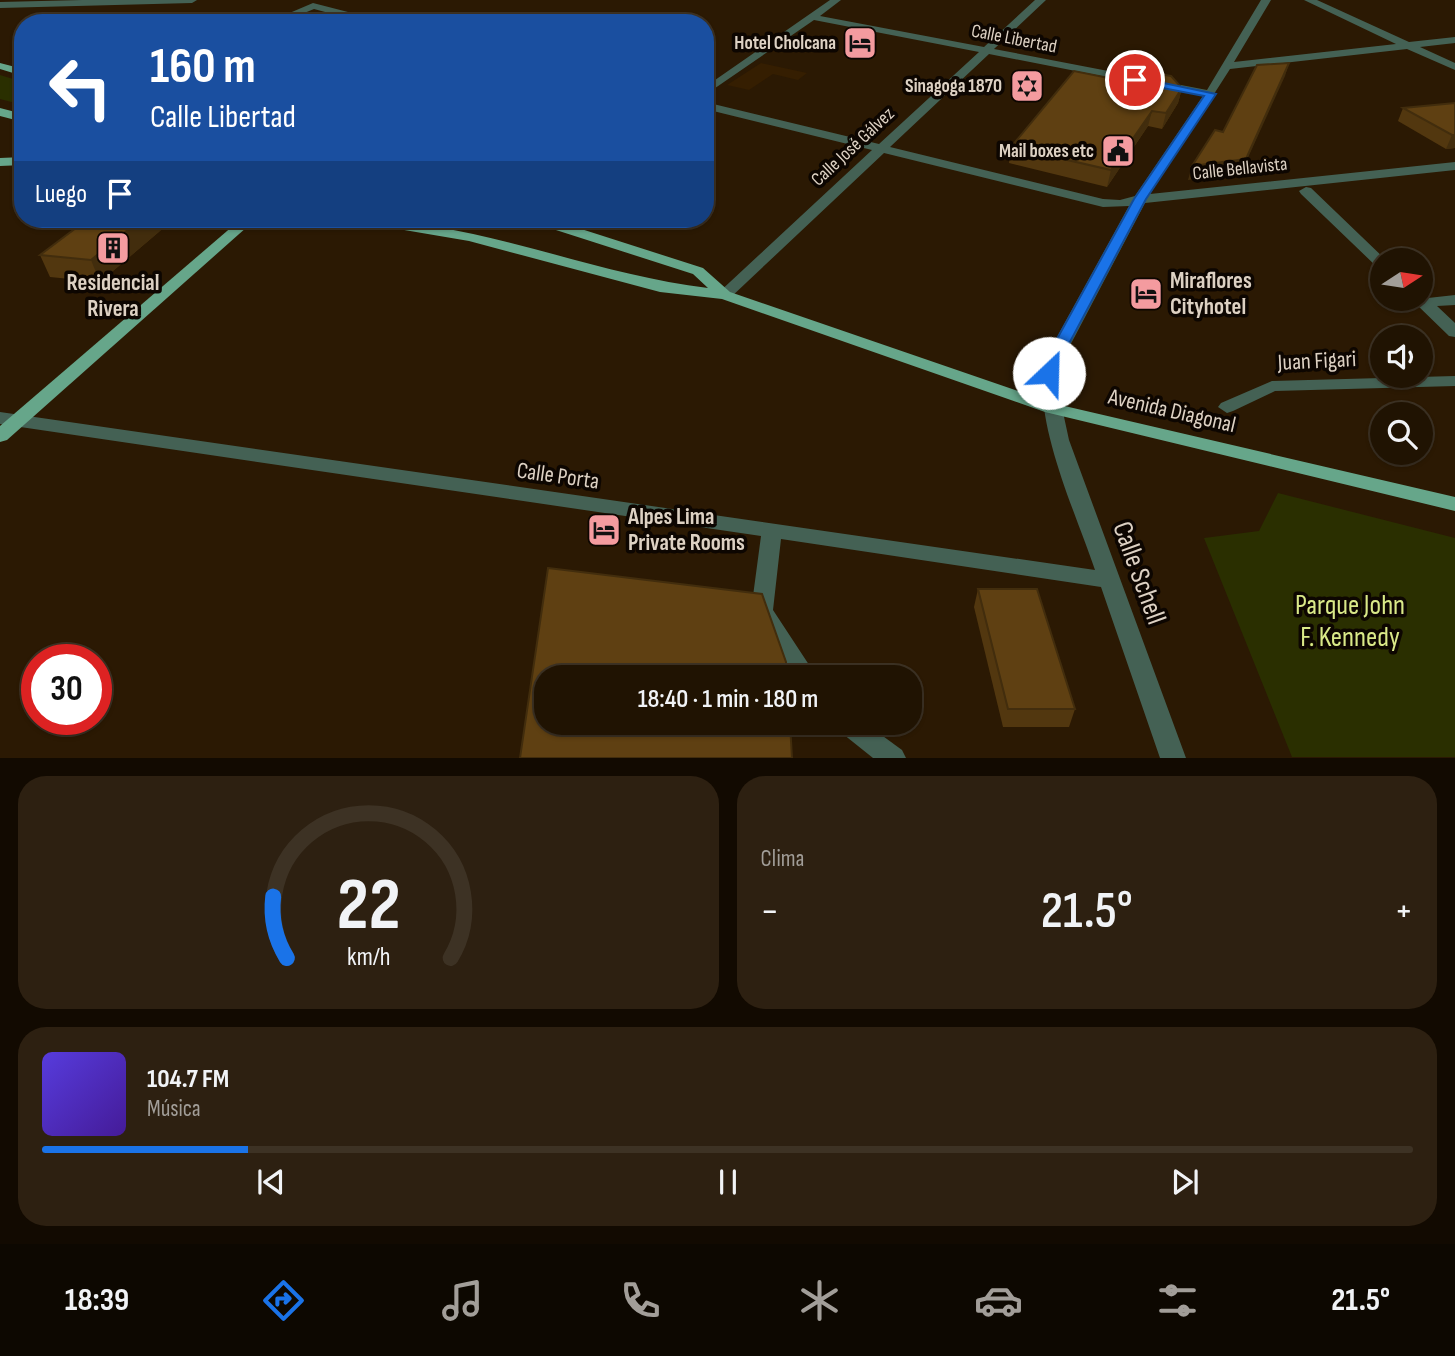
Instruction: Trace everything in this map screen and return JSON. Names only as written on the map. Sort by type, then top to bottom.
[{"type":"main road","points":[[0,436],[9,420],[238,228]]},
{"type":"main road","points":[[416,228],[470,237],[660,287],[724,295]]},
{"type":"main road","points":[[452,228],[470,237]]},
{"type":"main road","points":[[564,228],[698,271],[724,295]]},
{"type":"main road","name":"Avenida Diagonal","points":[[724,295],[1051,408],[1455,503]]},
{"type":"street","points":[[0,5],[192,0]]},
{"type":"street","points":[[714,86],[836,0]]},
{"type":"street","name":"Calle José Gálvez","points":[[724,295],[1041,0]]},
{"type":"street","name":"Calle Schell","points":[[1173,758],[1063,449],[1048,393],[1049,373],[1140,199],[1228,66],[1266,0]]},
{"type":"street","points":[[1309,0],[1455,67]]},
{"type":"street","points":[[290,14],[313,3],[349,14]]},
{"type":"street","name":"Calle Libertad","points":[[812,17],[1210,94]]},
{"type":"street","points":[[1228,66],[1455,40]]},
{"type":"street","name":"Calle Bellavista","points":[[714,107],[1103,203],[1121,204],[1140,199],[1455,166]]},
{"type":"street","points":[[1306,191],[1370,252]]},
{"type":"street","points":[[1433,301],[1455,300]]},
{"type":"street","points":[[1433,311],[1455,332]]},
{"type":"street","name":"Juan Figari","points":[[1227,407],[1272,386],[1455,381]]},
{"type":"street","name":"Calle Porta","points":[[9,420],[469,489],[1110,580]]},
{"type":"street","points":[[772,530],[762,611],[798,665]]},
{"type":"street","points":[[863,735],[893,758]]},
{"type":"shaded area","points":[[761,63],[807,73],[798,80],[773,74],[749,90],[727,85]]},
{"type":"green space","points":[[0,75],[14,79],[14,103],[0,99]]},
{"type":"green space","name":"Parque John F. Kennedy","points":[[1278,493],[1455,538],[1455,757],[1292,757],[1204,538],[1259,531]]},
{"type":"building","points":[[1289,63],[1246,159],[1192,166],[1215,130],[1223,132],[1257,65]]},
{"type":"building","points":[[1129,69],[1171,76],[1182,88],[1166,113],[1152,111],[1111,170],[1011,147],[1074,71],[1124,81]]},
{"type":"building","points":[[1455,103],[1455,135],[1403,108]]},
{"type":"building","points":[[76,228],[130,228],[91,260],[40,255]]},
{"type":"building","points":[[548,568],[762,594],[786,665],[534,665],[534,735],[791,735],[792,758],[520,758]]},
{"type":"building","points":[[978,589],[1037,589],[1075,709],[1008,709]]},
{"type":"place","name":"Hotel Cholcana","points":[[860,43]]},
{"type":"place","name":"Sinagoga 1870","points":[[1027,86]]},
{"type":"place","name":"Mail boxes etc","points":[[1118,151]]},
{"type":"place","name":"Residencial Rivera","points":[[113,248]]},
{"type":"place","name":"Miraflores Cityhotel","points":[[1146,294]]},
{"type":"place","name":"Alpes Lima Private Rooms","points":[[604,530]]},
{"type":"route","points":[[1049,373],[1140,199],[1210,94],[1135,80]]}]
